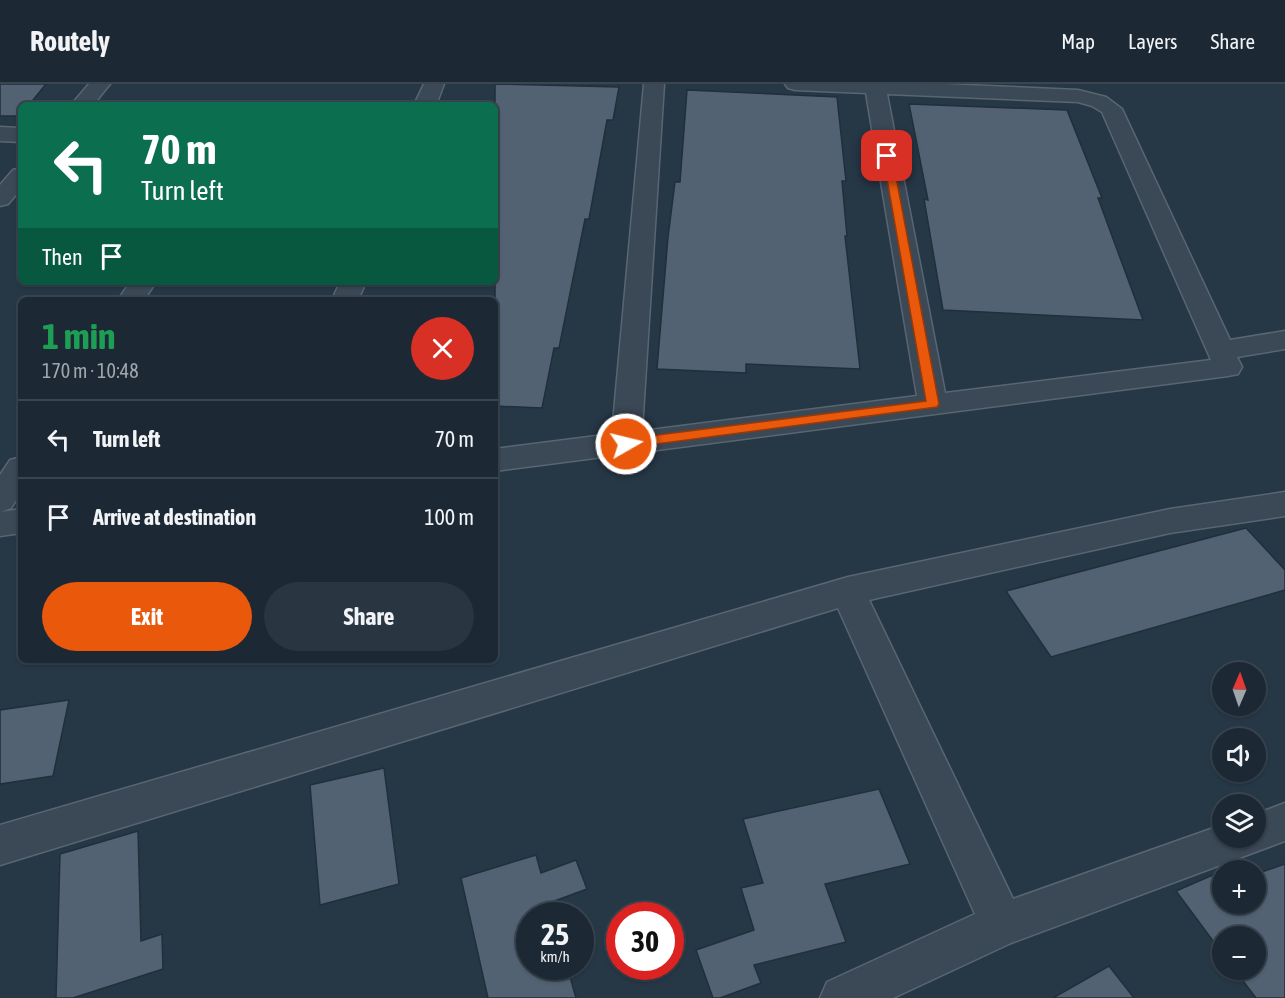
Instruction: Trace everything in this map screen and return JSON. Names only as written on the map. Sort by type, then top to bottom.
[{"type":"street","points":[[85,102],[100,84]]},
{"type":"street","points":[[426,102],[434,84]]},
{"type":"street","points":[[626,444],[654,84]]},
{"type":"street","points":[[498,460],[1228,367],[1111,109],[1099,101],[1078,96],[795,84]]},
{"type":"street","points":[[875,88],[933,404]]},
{"type":"street","points":[[0,134],[18,135]]},
{"type":"street","points":[[0,199],[18,178]]},
{"type":"street","points":[[1220,351],[1285,340]]},
{"type":"street","points":[[0,500],[18,473]]},
{"type":"street","points":[[0,845],[848,591],[1170,521],[1285,504]]},
{"type":"street","points":[[0,524],[18,521]]},
{"type":"street","points":[[848,591],[1002,924]]},
{"type":"street","points":[[1266,829],[1285,822]]},
{"type":"street","points":[[843,998],[1002,924],[1213,848]]},
{"type":"building","points":[[0,84],[46,84],[31,102],[18,102],[18,116],[0,116]]},
{"type":"building","points":[[495,84],[619,87],[613,120],[607,120],[589,219],[585,219],[559,348],[554,348],[542,408],[498,406],[498,297],[495,297],[495,285],[498,285],[498,102],[495,102]]},
{"type":"building","points":[[687,90],[837,97],[846,181],[842,181],[847,236],[845,236],[860,369],[746,364],[746,373],[657,369],[668,237],[675,182],[680,182]]},
{"type":"building","points":[[909,104],[1067,110],[1102,198],[1098,198],[1143,320],[943,310],[924,199],[928,200]]},
{"type":"building","points":[[1246,528],[1285,570],[1285,590],[1051,657],[1006,591]]},
{"type":"building","points":[[69,700],[53,776],[0,784],[0,710]]},
{"type":"building","points":[[384,768],[399,884],[320,905],[310,785]]},
{"type":"building","points":[[879,789],[910,864],[825,884],[846,942],[754,965],[761,983],[720,998],[713,998],[696,950],[754,930],[741,888],[763,883],[743,819]]},
{"type":"building","points":[[138,831],[141,941],[162,934],[163,969],[73,998],[56,998],[60,854]]},
{"type":"building","points":[[536,855],[541,873],[576,860],[587,889],[552,902],[516,902],[516,980],[571,980],[576,998],[488,998],[461,878]]},
{"type":"building","points":[[1285,864],[1285,998],[1256,998],[1242,980],[1266,980],[1266,926],[1212,926],[1212,940],[1176,891],[1212,875],[1212,914],[1266,914],[1266,871]]},
{"type":"building","points":[[1109,966],[1134,998],[1053,998]]},
{"type":"route","points":[[626,444],[933,404],[887,156]]}]
